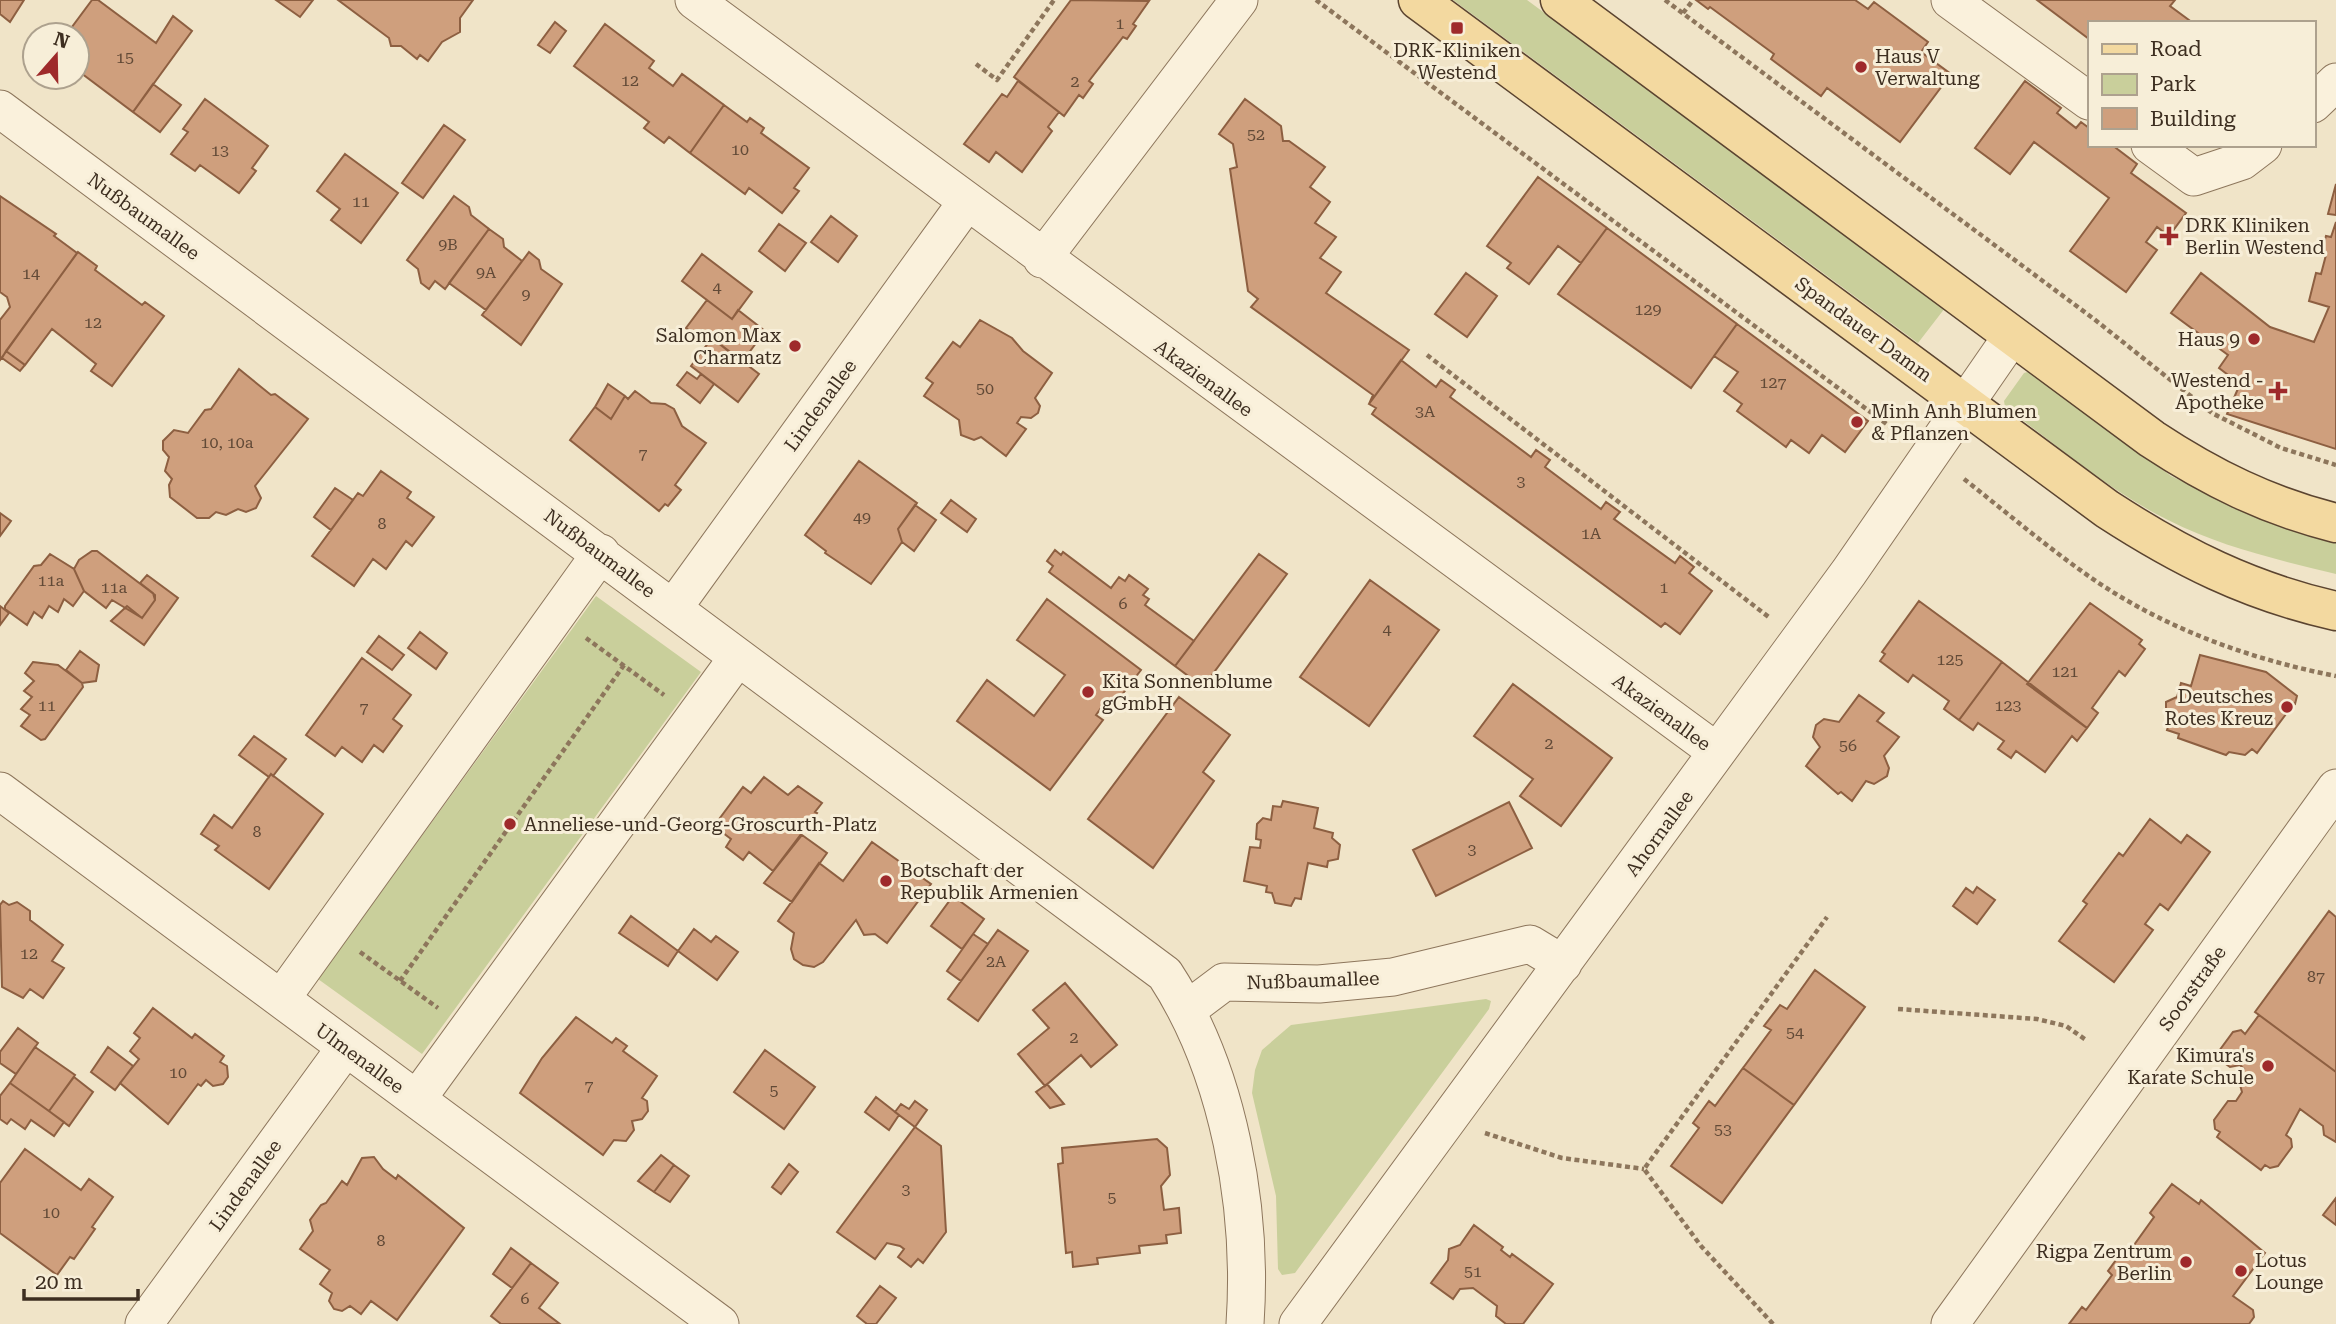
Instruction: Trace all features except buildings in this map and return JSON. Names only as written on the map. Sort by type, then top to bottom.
[{"type":"main road","name":"Spandauer Damm","points":[[1418,0],[2107,509],[2161,544],[2213,572],[2306,604],[2336,611]]},
{"type":"main road","points":[[1560,0],[2012,336],[2195,467],[2279,507],[2336,523]]},
{"type":"street","name":"Akazienallee","points":[[694,0],[1717,752]]},
{"type":"street","points":[[1042,258],[1240,0]]},
{"type":"street","points":[[1950,0],[2088,100]]},
{"type":"street","points":[[2315,102],[2336,82]]},
{"type":"street","name":"Nußbaumallee","points":[[0,109],[1165,974],[1188,1009],[1215,1077],[1236,1166],[1246,1237],[1245,1324]]},
{"type":"street","points":[[2153,147],[2194,177],[2242,161],[2260,147]]},
{"type":"street","name":"Lindenallee","points":[[674,607],[966,202]]},
{"type":"street","name":"Ahornallee","points":[[1298,1324],[1717,752],[1966,405],[2012,336]]},
{"type":"street","points":[[281,999],[601,553]]},
{"type":"street","points":[[416,1099],[738,657]]},
{"type":"street","name":"Soorstraße","points":[[1950,1324],[2336,788]]},
{"type":"street","name":"Ulmenallee","points":[[0,792],[720,1324]]},
{"type":"street","name":"Nußbaumallee","points":[[1188,1009],[1224,982],[1319,984],[1393,977],[1530,944],[1563,964]]},
{"type":"street","name":"Lindenallee","points":[[144,1324],[346,1046]]},
{"type":"path","points":[[976,64],[997,80],[1054,0]]},
{"type":"path","points":[[1317,0],[1906,439]]},
{"type":"path","points":[[1665,0],[2094,319],[2212,413],[2281,448],[2336,465]]},
{"type":"path","points":[[1683,13],[1693,0]]},
{"type":"path","points":[[1427,355],[1776,623]]},
{"type":"path","points":[[1964,479],[2091,578],[2161,619],[2252,655],[2336,676]]},
{"type":"path","points":[[578,632],[672,701]]},
{"type":"path","points":[[400,981],[624,666]]},
{"type":"path","points":[[1644,1169],[1827,917]]},
{"type":"path","points":[[349,945],[445,1013]]},
{"type":"path","points":[[1898,1009],[2037,1019],[2066,1026],[2086,1040]]},
{"type":"path","points":[[1481,1132],[1562,1158],[1644,1169],[1701,1246],[1773,1324]]},
{"type":"green space","points":[[1453,0],[1527,0],[1945,308],[1918,343]]},
{"type":"green space","points":[[2031,371],[2171,476],[2254,516],[2336,543],[2336,574],[2250,552],[2209,538],[2168,520],[2125,496],[2005,407],[2004,401],[2024,373]]},
{"type":"green space","points":[[596,596],[701,672],[422,1054],[318,979]]},
{"type":"green space","points":[[1486,999],[1491,1001],[1489,1009],[1295,1273],[1282,1275],[1278,1269],[1276,1196],[1252,1093],[1255,1070],[1262,1050],[1291,1025]]},
{"type":"place","name":"DRK-Kliniken Westend","points":[[1457,28]]},
{"type":"place","name":"Haus V Verwaltung","points":[[1861,67]]},
{"type":"place","name":"DRK Kliniken Berlin Westend","points":[[2169,236]]},
{"type":"place","name":"Haus 9","points":[[2254,339]]},
{"type":"place","name":"Salomon Max Charmatz","points":[[795,346]]},
{"type":"place","name":"Westend - Apotheke","points":[[2278,391]]},
{"type":"place","name":"Minh Anh Blumen & Pflanzen","points":[[1857,422]]},
{"type":"place","name":"Kita Sonnenblume gGmbH","points":[[1088,692]]},
{"type":"place","name":"Deutsches Rotes Kreuz","points":[[2287,707]]},
{"type":"place","name":"Anneliese-und-Georg-Groscurth-Platz","points":[[510,824]]},
{"type":"place","name":"Botschaft der Republik Armenien","points":[[886,881]]},
{"type":"place","name":"Kimura's Karate Schule","points":[[2268,1066]]},
{"type":"place","name":"Rigpa Zentrum Berlin","points":[[2186,1262]]},
{"type":"place","name":"Lotus Lounge","points":[[2241,1271]]}]
